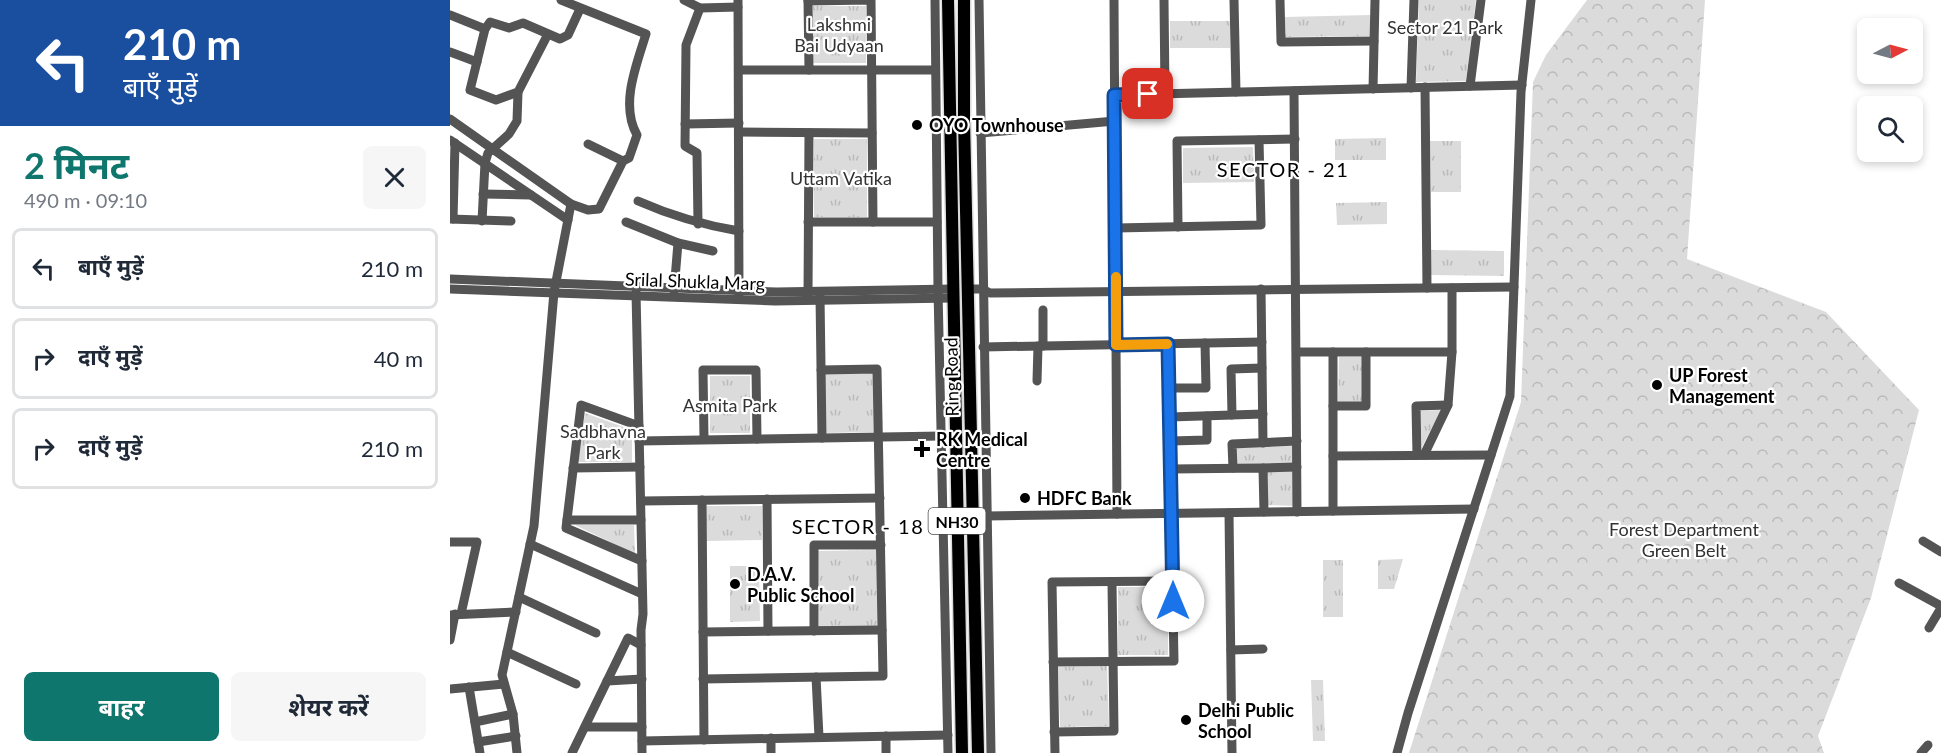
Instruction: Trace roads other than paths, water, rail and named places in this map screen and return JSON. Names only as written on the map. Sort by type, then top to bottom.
[{"type":"highway","name":"Ring Road","points":[[948,0],[962,753]]},
{"type":"highway","name":"Ring Road","points":[[964,0],[978,753]]},
{"type":"street","points":[[450,119],[571,204],[588,210],[599,209],[623,161],[629,158],[637,135],[630,123],[629,89],[646,34],[561,0]]},
{"type":"street","points":[[684,0],[700,8],[738,4],[739,295]]},
{"type":"street","points":[[809,70],[808,1],[871,0],[873,222]]},
{"type":"street","points":[[935,0],[934,70],[948,753]]},
{"type":"street","points":[[979,0],[991,753]]},
{"type":"street","points":[[1114,0],[1117,514]]},
{"type":"street","points":[[1164,0],[1165,93]]},
{"type":"street","points":[[1234,0],[1236,92]]},
{"type":"street","points":[[1280,0],[1281,42],[1374,41]]},
{"type":"street","points":[[1372,89],[1375,0]]},
{"type":"street","points":[[1411,88],[1414,0]]},
{"type":"street","points":[[1470,86],[1481,0]]},
{"type":"street","points":[[1398,753],[1408,713],[1510,396],[1522,85],[1532,0]]},
{"type":"street","points":[[698,224],[697,153],[685,146],[685,124],[686,45],[700,8]]},
{"type":"street","points":[[518,92],[496,100],[470,90],[485,29],[490,22],[509,28],[523,23],[560,39],[568,35],[580,9]]},
{"type":"street","points":[[450,15],[485,29]]},
{"type":"street","points":[[482,220],[485,163],[488,153],[509,134],[517,121],[518,92],[548,34]]},
{"type":"street","points":[[450,52],[477,62]]},
{"type":"street","points":[[739,70],[934,70]]},
{"type":"street","points":[[1114,95],[1522,85]]},
{"type":"street","points":[[1425,87],[1427,288]]},
{"type":"street","points":[[1294,91],[1298,512]]},
{"type":"street","points":[[980,133],[1115,121]]},
{"type":"street","points":[[685,124],[809,133],[872,133]]},
{"type":"street","points":[[808,296],[809,133]]},
{"type":"street","points":[[1116,228],[1260,225],[1259,140]]},
{"type":"street","points":[[1178,226],[1177,141],[1295,140]]},
{"type":"street","points":[[452,141],[568,220]]},
{"type":"street","points":[[452,141],[452,219],[511,221]]},
{"type":"street","points":[[588,144],[623,161]]},
{"type":"street","points":[[483,194],[531,195]]},
{"type":"street","points":[[639,201],[698,224],[739,231]]},
{"type":"street","points":[[517,753],[513,714],[502,675],[534,526],[555,288],[571,204]]},
{"type":"street","points":[[626,222],[678,243],[713,250]]},
{"type":"street","points":[[808,222],[937,222]]},
{"type":"street","points":[[674,292],[678,243]]},
{"type":"street","name":"Srilal Shukla Marg","points":[[450,279],[555,288]]},
{"type":"street","points":[[968,293],[1514,287]]},
{"type":"street","name":"Srilal Shukla Marg","points":[[450,289],[555,288],[808,296],[953,294]]},
{"type":"street","points":[[1421,455],[1448,405],[1452,352],[1452,288]]},
{"type":"street","points":[[1261,289],[1263,443]]},
{"type":"street","points":[[636,291],[642,561],[642,753]]},
{"type":"street","points":[[820,296],[822,438]]},
{"type":"street","points":[[1037,381],[1043,310]]},
{"type":"street","points":[[983,347],[1262,342]]},
{"type":"street","points":[[1169,388],[1206,388],[1205,343]]},
{"type":"street","points":[[1053,662],[1174,661],[1173,513],[1168,344]]},
{"type":"street","points":[[1297,352],[1452,352]]},
{"type":"street","points":[[1333,352],[1333,511]]},
{"type":"street","points":[[1333,406],[1366,406],[1366,352]]},
{"type":"street","points":[[1232,415],[1231,369],[1262,368]]},
{"type":"street","points":[[704,440],[703,370],[756,369],[757,439]]},
{"type":"street","points":[[703,679],[883,676],[877,369],[821,370]]},
{"type":"street","points":[[639,426],[581,405],[566,528],[642,561]]},
{"type":"street","points":[[1421,455],[1416,406],[1448,405]]},
{"type":"street","points":[[1170,417],[1263,414]]},
{"type":"street","points":[[1170,441],[1207,440],[1207,416]]},
{"type":"street","points":[[639,441],[942,436]]},
{"type":"street","points":[[1233,468],[1232,444],[1297,441]]},
{"type":"street","points":[[1333,456],[1491,455]]},
{"type":"street","points":[[573,468],[640,467]]},
{"type":"street","points":[[1171,469],[1297,467]]},
{"type":"street","points":[[1263,468],[1264,512]]},
{"type":"street","points":[[640,501],[880,498]]},
{"type":"street","points":[[767,499],[768,632]]},
{"type":"street","points":[[702,500],[704,740]]},
{"type":"street","points":[[987,516],[1474,509]]},
{"type":"street","points":[[1229,513],[1232,753]]},
{"type":"street","points":[[567,520],[641,520]]},
{"type":"street","points":[[1923,541],[1941,552]]},
{"type":"street","points":[[450,542],[477,542],[455,614],[450,640]]},
{"type":"street","points":[[530,544],[642,594]]},
{"type":"street","points":[[814,631],[814,545],[881,545]]},
{"type":"street","points":[[1054,753],[1052,582],[1173,581]]},
{"type":"street","points":[[1054,732],[1114,731],[1112,582]]},
{"type":"street","points":[[1899,583],[1941,607],[1929,627]]},
{"type":"street","points":[[519,597],[596,633]]},
{"type":"street","points":[[455,614],[516,612]]},
{"type":"street","points":[[703,632],[882,630]]},
{"type":"street","points":[[572,753],[628,638],[641,645]]},
{"type":"street","points":[[1231,650],[1263,650]]},
{"type":"street","points":[[507,652],[576,684]]},
{"type":"street","points":[[816,677],[819,737]]},
{"type":"street","points":[[607,681],[642,679]]},
{"type":"street","points":[[450,689],[504,684]]},
{"type":"street","points":[[469,687],[480,753]]},
{"type":"street","points":[[475,722],[513,714]]},
{"type":"street","points":[[585,728],[642,727]]},
{"type":"street","points":[[642,741],[948,735]]},
{"type":"street","points":[[478,742],[516,736]]},
{"type":"street","points":[[886,736],[886,753]]},
{"type":"street","points":[[771,738],[771,753]]},
{"type":"street","points":[[1921,753],[1928,745]]},
{"type":"place","name":"OYO Townhouse","points":[[917,125]]},
{"type":"place","name":"UP Forest Management","points":[[1657,385]]},
{"type":"place","name":"RK Medical Centre","points":[[922,449]]},
{"type":"place","name":"HDFC Bank","points":[[1025,498]]},
{"type":"place","name":"D.A.V. Public School","points":[[735,584]]},
{"type":"place","name":"Delhi Public School","points":[[1186,720]]},
{"type":"district","name":"SECTOR - 21","points":[[1283,169]]},
{"type":"district","name":"SECTOR - 18","points":[[858,526]]},
{"type":"park label","name":"Sector 21 Park","points":[[1445,27]]},
{"type":"park label","name":"Lakshmi Bai Udyaan","points":[[839,34]]},
{"type":"park label","name":"Uttam Vatika","points":[[841,178]]},
{"type":"park label","name":"Asmita Park","points":[[730,405]]},
{"type":"park label","name":"Sadbhavna Park","points":[[603,441]]},
{"type":"park label","name":"Forest Department Green Belt","points":[[1684,539]]}]
